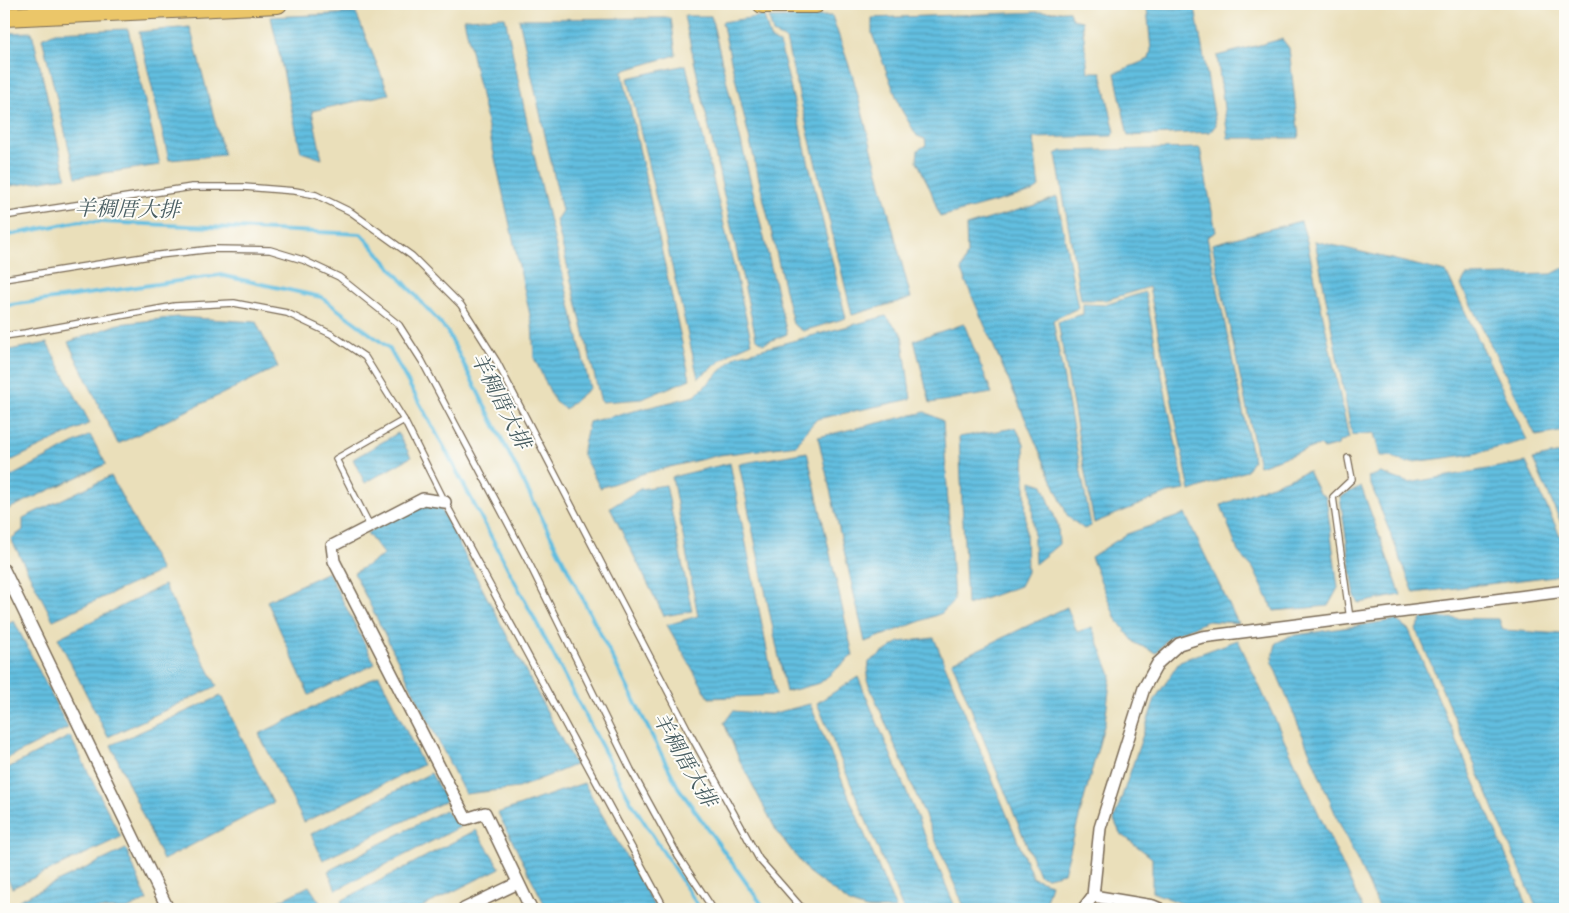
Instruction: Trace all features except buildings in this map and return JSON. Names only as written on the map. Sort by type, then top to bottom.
[{"type":"main road","points":[[4,17],[278,4]]},
{"type":"main road","points":[[762,4],[816,4]]},
{"type":"street","points":[[445,502],[423,499],[370,526],[332,546],[334,560],[466,819],[485,813],[531,909]]},
{"type":"street","points":[[4,570],[168,909]]},
{"type":"street","points":[[1083,909],[1093,896],[1100,828],[1144,688],[1158,663],[1179,644],[1202,637],[1565,591]]},
{"type":"street","points":[[464,909],[518,883]]},
{"type":"street","points":[[1093,896],[1153,906],[1160,909]]},
{"type":"lane","points":[[4,216],[192,187],[244,187],[295,191],[316,195],[351,212],[412,256],[461,305],[497,362],[685,724],[759,859],[800,906],[806,909]]},
{"type":"lane","points":[[4,278],[213,249],[270,250],[302,260],[339,277],[399,325],[422,361],[530,565],[631,770],[678,856],[713,909]]},
{"type":"lane","points":[[4,336],[175,306],[234,303],[287,313],[331,334],[366,357],[404,420],[445,502],[665,909]]},
{"type":"lane","points":[[370,526],[336,459],[404,420]]},
{"type":"lane","points":[[1348,458],[1352,478],[1333,497],[1350,618]]},
{"type":"water","points":[[1147,8],[1195,8],[1216,125],[1210,132],[1128,136],[1115,73],[1149,59],[1151,50]]},
{"type":"water","points":[[1069,11],[1072,19],[1082,21],[1088,72],[1101,72],[1115,132],[1112,136],[1033,138],[1039,187],[1032,192],[940,217],[931,191],[917,161],[918,150],[926,145],[925,139],[917,136],[901,109],[872,34],[872,18]]},
{"type":"water","points":[[356,13],[389,94],[312,111],[322,159],[301,152],[271,17]]},
{"type":"water","points":[[684,16],[711,16],[787,334],[763,344],[756,338]]},
{"type":"water","points":[[764,16],[770,38],[780,44],[846,318],[803,331],[793,324],[722,22]]},
{"type":"water","points":[[832,16],[853,77],[911,298],[852,315],[786,40],[773,33],[769,18]]},
{"type":"water","points":[[505,17],[534,155],[590,388],[565,409],[555,402],[534,358],[532,324],[464,19]]},
{"type":"water","points":[[671,18],[676,55],[622,71],[690,379],[642,399],[601,402],[556,220],[562,211],[519,19]]},
{"type":"water","points":[[190,27],[224,155],[169,160],[139,32]]},
{"type":"water","points":[[128,29],[160,165],[76,177],[42,38],[55,32]]},
{"type":"water","points":[[32,32],[66,177],[4,187],[4,33]]},
{"type":"water","points":[[1282,39],[1289,48],[1299,138],[1228,138],[1217,56]]},
{"type":"water","points":[[686,65],[752,343],[734,351],[698,378],[628,78]]},
{"type":"water","points":[[1200,148],[1216,232],[1207,237],[1253,460],[1246,471],[1190,491],[1149,287],[1106,300],[1081,300],[1056,154],[1062,151]]},
{"type":"water","points":[[1057,197],[1078,308],[1053,320],[1091,526],[1084,529],[1068,517],[961,271],[967,254],[966,226]]},
{"type":"water","points":[[1301,221],[1307,241],[1349,438],[1339,442],[1338,445],[1324,449],[1320,445],[1259,466],[1212,244]]},
{"type":"water","points":[[1315,241],[1446,272],[1527,440],[1474,454],[1406,463],[1391,456],[1380,456],[1374,433],[1352,435]]},
{"type":"water","points":[[1565,267],[1565,431],[1536,436],[1461,285],[1466,276],[1552,274]]},
{"type":"water","points":[[1145,292],[1185,490],[1168,493],[1094,523],[1058,322],[1083,314],[1083,304],[1105,305]]},
{"type":"water","points":[[886,316],[902,334],[911,399],[817,419],[805,432],[797,445],[720,455],[645,473],[600,488],[582,453],[589,422],[695,396],[736,356]]},
{"type":"water","points":[[178,317],[256,322],[278,367],[118,444],[68,342],[119,324]]},
{"type":"water","points":[[964,324],[992,393],[930,403],[914,340]]},
{"type":"water","points":[[47,343],[90,423],[4,464],[4,351]]},
{"type":"water","points":[[925,412],[943,421],[954,600],[942,613],[865,642],[818,437]]},
{"type":"water","points":[[1016,428],[1024,444],[1027,572],[1020,586],[967,605],[959,437]]},
{"type":"water","points":[[398,433],[411,457],[365,483],[353,459]]},
{"type":"water","points":[[90,435],[106,464],[4,511],[4,480]]},
{"type":"water","points":[[807,452],[853,655],[820,683],[786,692],[739,464]]},
{"type":"water","points":[[1565,452],[1565,532],[1533,459]]},
{"type":"water","points":[[1526,462],[1565,546],[1565,572],[1554,576],[1414,593],[1368,477],[1381,473],[1409,483]]},
{"type":"water","points":[[730,463],[776,695],[709,698],[667,625],[698,616],[672,477]]},
{"type":"water","points":[[1308,471],[1319,493],[1326,497],[1338,588],[1328,606],[1274,611],[1253,568],[1238,552],[1221,505]]},
{"type":"water","points":[[111,476],[161,571],[53,620],[11,539],[23,530],[23,518]]},
{"type":"water","points":[[1031,481],[1043,485],[1058,526],[1059,544],[1035,564]]},
{"type":"water","points":[[666,485],[692,611],[664,616],[610,508],[640,489]]},
{"type":"water","points":[[1361,486],[1401,595],[1359,603],[1355,597],[1340,497]]},
{"type":"water","points":[[423,503],[439,506],[575,765],[518,788],[465,794],[354,573],[384,555],[367,533]]},
{"type":"water","points":[[1185,514],[1238,623],[1208,621],[1169,637],[1156,653],[1135,643],[1116,619],[1091,557],[1127,534]]},
{"type":"water","points":[[328,572],[375,664],[309,695],[267,601]]},
{"type":"water","points":[[164,585],[217,686],[108,737],[58,638]]},
{"type":"water","points":[[1067,607],[1077,632],[1092,627],[1111,675],[1105,722],[1064,873],[1047,877],[1039,875],[952,662]]},
{"type":"water","points":[[1423,618],[1499,619],[1503,630],[1562,634],[1565,643],[1565,909],[1537,909],[1416,629]]},
{"type":"water","points":[[1396,620],[1409,630],[1529,909],[1380,909],[1338,820],[1272,662],[1276,643],[1290,636]]},
{"type":"water","points":[[14,621],[68,728],[4,760],[4,626]]},
{"type":"water","points":[[934,638],[1033,878],[1051,884],[1046,901],[1038,909],[965,909],[867,680],[869,662],[899,642]]},
{"type":"water","points":[[1238,640],[1363,909],[1196,909],[1152,892],[1152,858],[1120,833],[1114,820],[1155,699],[1180,661]]},
{"type":"water","points":[[379,675],[423,765],[304,822],[259,734]]},
{"type":"water","points":[[858,677],[956,909],[903,909],[817,703]]},
{"type":"water","points":[[221,696],[273,803],[163,860],[111,745]]},
{"type":"water","points":[[810,704],[896,909],[866,909],[851,904],[808,872],[776,830],[739,759],[724,723],[733,711],[771,714]]},
{"type":"water","points":[[70,736],[121,837],[12,888],[4,871],[4,770]]},
{"type":"water","points":[[431,773],[446,801],[323,860],[311,834]]},
{"type":"water","points":[[584,783],[656,909],[547,909],[498,813]]},
{"type":"water","points":[[445,810],[460,827],[336,890],[328,871]]},
{"type":"water","points":[[476,830],[500,868],[418,909],[344,909],[341,901]]},
{"type":"water","points":[[126,849],[147,900],[127,909],[23,909],[19,900]]},
{"type":"water","points":[[309,886],[324,909],[262,909]]},
{"type":"waterway","name":"羊稠厝大排","points":[[4,236],[80,221],[361,234],[447,331],[678,787],[765,909]]},
{"type":"waterway","points":[[4,306],[220,275],[321,297],[389,348],[445,449],[630,800],[700,909]]}]
